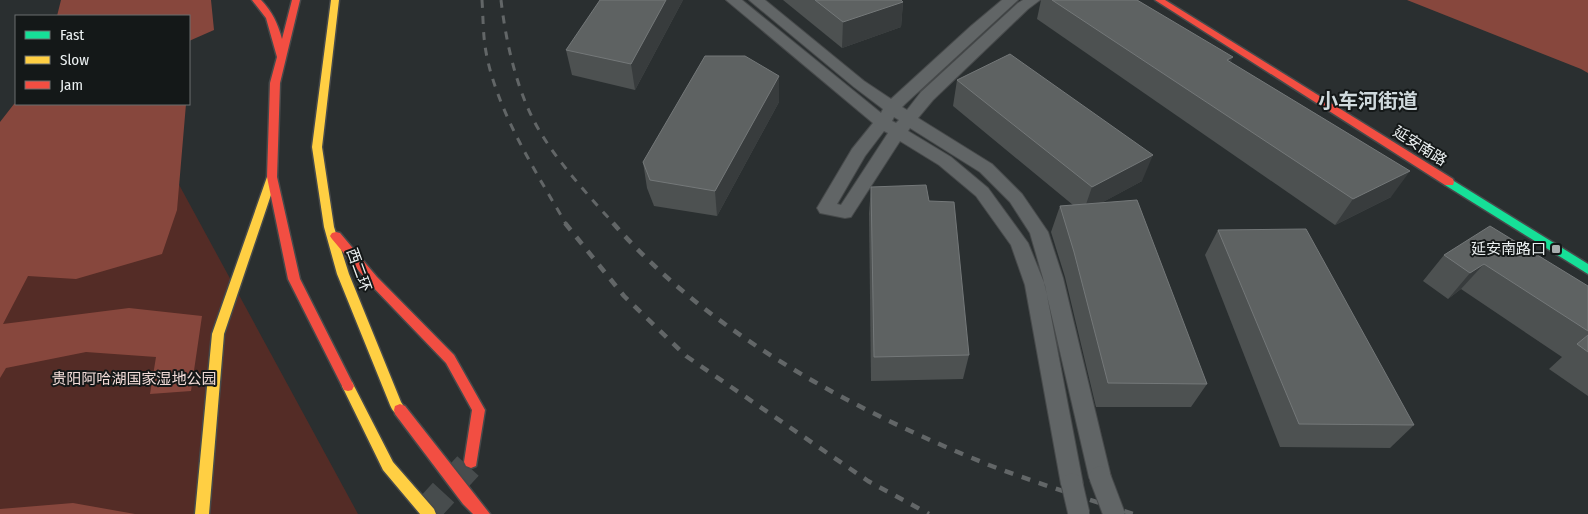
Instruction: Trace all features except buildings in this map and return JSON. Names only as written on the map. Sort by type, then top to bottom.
[{"type":"main road","points":[[256,0],[270,15],[281,56]]},
{"type":"main road","points":[[296,0],[275,83],[272,177],[294,279],[388,466],[428,514]]},
{"type":"main road","name":"西二环","points":[[335,0],[317,147],[329,227],[343,274],[396,405],[468,499],[483,514]]},
{"type":"main road","points":[[334,12],[342,0]]},
{"type":"main road","name":"延安南路","points":[[1159,0],[1588,270]]},
{"type":"main road","points":[[202,514],[218,334],[272,177]]},
{"type":"main road","points":[[329,227],[373,280],[450,359],[479,410],[471,462]]},
{"type":"street","points":[[733,0],[882,122],[903,126],[986,168],[1016,198],[1039,232],[1053,278],[1097,469],[1114,514]]},
{"type":"street","points":[[756,0],[859,84],[893,108],[903,126],[982,192],[1019,244],[1035,285],[1079,514]]},
{"type":"street","points":[[1012,0],[976,29],[899,100],[858,153],[826,208],[844,212],[926,96],[1023,6],[1032,0]]},
{"type":"green space","name":"贵阳阿哈湖国家湿地公园","points":[[158,146],[358,514],[0,514],[0,147]]},
{"type":"shaded area","points":[[61,0],[211,0],[214,30],[190,41],[190,15],[57,15]]},
{"type":"shaded area","points":[[1407,0],[1588,0],[1588,73],[1581,69]]},
{"type":"shaded area","points":[[14,104],[186,105],[177,210],[162,254],[76,279],[28,276],[3,324],[129,308],[202,316],[191,391],[150,394],[156,357],[86,352],[6,368],[0,378],[0,122]]},
{"type":"shaded area","points":[[73,503],[135,514],[0,514],[0,509]]},
{"type":"tunnel","points":[[424,514],[468,466]]},
{"type":"railway","points":[[482,0],[485,46],[497,92],[530,161],[566,224]]},
{"type":"railway","points":[[501,0],[514,70],[534,120],[558,158],[614,224]]},
{"type":"railway","points":[[565,223],[624,296],[686,356],[868,481],[929,514]]},
{"type":"railway","points":[[613,223],[652,263],[694,300],[739,334],[836,394],[887,420],[989,465],[1133,514]]},
{"type":"traffic: fast","points":[[1449,182],[1588,270]]},
{"type":"traffic: slow","points":[[335,0],[317,147],[329,227],[343,274],[396,405],[400,410]]},
{"type":"traffic: slow","points":[[202,514],[218,334],[272,177]]},
{"type":"traffic: slow","points":[[348,386],[388,466],[429,514]]},
{"type":"traffic: jam","points":[[256,0],[270,18],[280,55]]},
{"type":"traffic: jam","points":[[296,0],[275,83],[272,177],[294,279],[348,386]]},
{"type":"traffic: jam","points":[[1159,0],[1449,182]]},
{"type":"traffic: jam","points":[[336,236],[373,280],[450,359],[479,410],[471,462]]},
{"type":"traffic: jam","points":[[400,410],[468,499],[483,514]]},
{"type":"place","name":"延安南路口","points":[[1556,249]]},
{"type":"district","name":"小车河街道","points":[[1368,101]]}]
